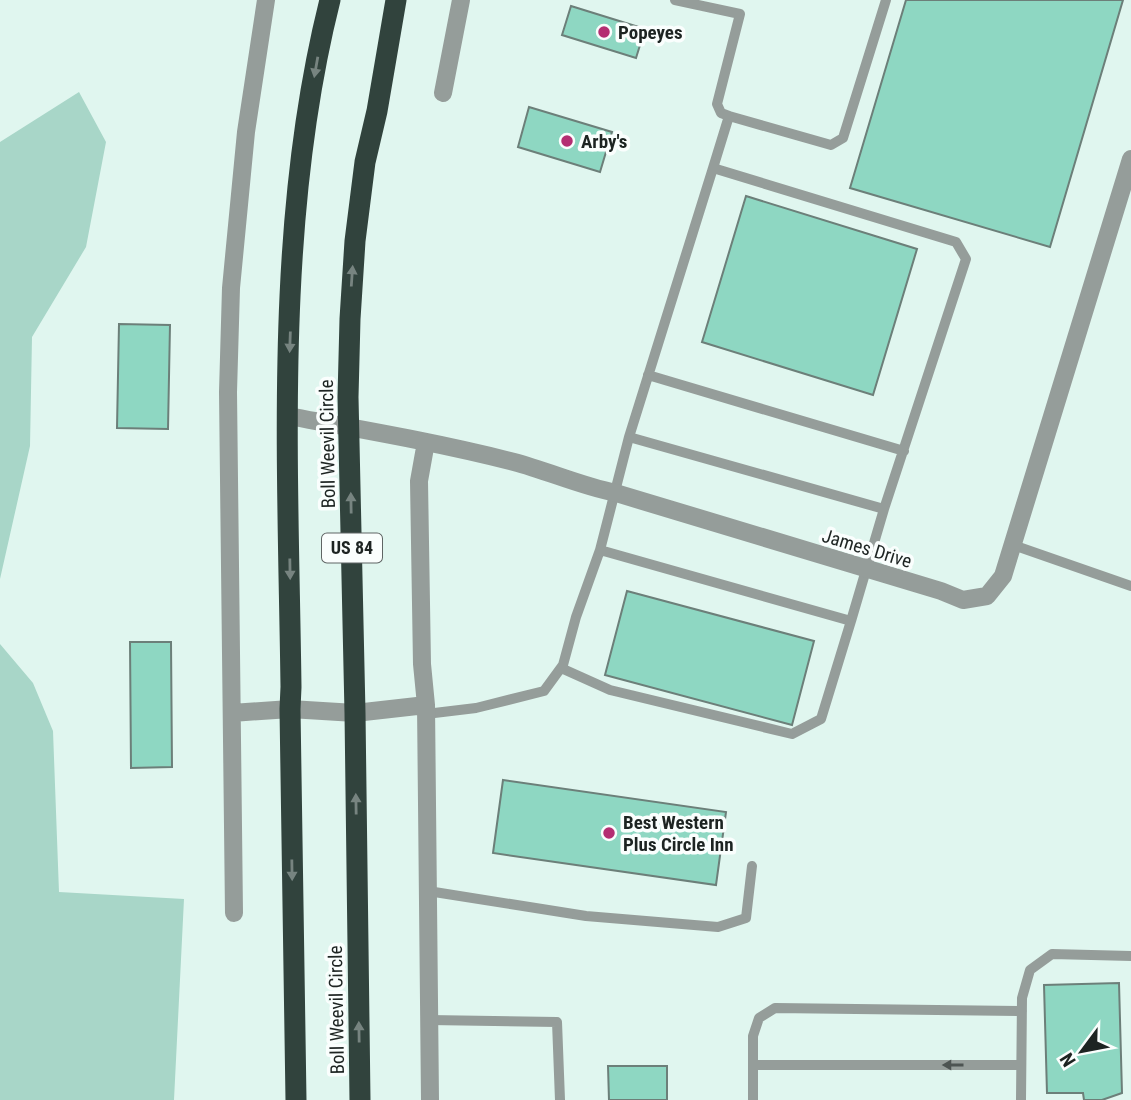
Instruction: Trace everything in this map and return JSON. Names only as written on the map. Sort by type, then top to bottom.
[{"type":"highway","name":"Boll Weevil Circle","points":[[296,1100],[288,416],[297,189],[317,60],[330,0]]},
{"type":"highway","name":"Boll Weevil Circle","points":[[360,1100],[349,428],[350,319],[355,241],[365,162],[377,111],[396,0]]},
{"type":"street","points":[[234,913],[228,392],[231,288],[246,132],[266,0]]},
{"type":"street","points":[[443,93],[461,0]]},
{"type":"street","name":"James Drive","points":[[288,416],[426,442],[516,463],[590,488],[616,493],[963,600],[987,596],[1003,576],[1131,159]]},
{"type":"street","points":[[426,442],[419,481],[422,664],[426,710],[430,1100]]},
{"type":"street","points":[[232,713],[290,709],[355,713],[426,710]]},
{"type":"lane","points":[[675,0],[740,14],[717,104],[721,113],[831,145],[843,138],[886,0]]},
{"type":"lane","points":[[426,710],[476,708],[544,691],[561,668],[600,550],[629,437],[729,116]]},
{"type":"lane","points":[[561,668],[610,690],[792,734],[821,719],[868,570],[884,509],[966,259],[957,242],[713,168]]},
{"type":"lane","points":[[648,375],[904,451]]},
{"type":"lane","points":[[629,437],[884,509]]},
{"type":"lane","points":[[1013,545],[1131,586]]},
{"type":"lane","points":[[600,550],[851,621]]},
{"type":"lane","points":[[428,891],[586,916],[718,927],[747,918],[751,866]]},
{"type":"lane","points":[[1021,1100],[1022,998],[1030,970],[1052,954],[1131,956]]},
{"type":"lane","points":[[753,1100],[753,1036],[759,1018],[775,1008],[1022,1011]]},
{"type":"lane","points":[[429,1020],[557,1022],[560,1100]]},
{"type":"lane","points":[[753,1065],[1021,1065]]},
{"type":"green space","points":[[79,92],[106,142],[86,247],[32,337],[30,446],[0,579],[0,142]]},
{"type":"green space","points":[[0,644],[33,683],[53,731],[59,892],[184,899],[174,1100],[0,1100]]},
{"type":"building","points":[[906,0],[1123,0],[1050,247],[850,188]]},
{"type":"building","name":"Popeyes","points":[[571,6],[645,29],[636,58],[562,35]]},
{"type":"building","points":[[529,107],[612,132],[600,172],[518,147]]},
{"type":"building","points":[[746,196],[917,249],[873,395],[702,342]]},
{"type":"building","points":[[119,324],[170,325],[168,429],[117,428]]},
{"type":"building","points":[[627,591],[814,641],[792,725],[605,675]]},
{"type":"building","points":[[130,642],[171,642],[172,767],[131,768]]},
{"type":"building","name":"Best Western Plus Circle Inn","points":[[503,780],[726,812],[716,885],[493,853]]},
{"type":"building","points":[[1119,983],[1122,1093],[1102,1100],[1084,1100],[1083,1093],[1047,1093],[1044,985]]},
{"type":"building","points":[[608,1066],[667,1066],[667,1100],[609,1100]]},
{"type":"place","name":"Popeyes","points":[[604,32]]},
{"type":"place","name":"Arby's","points":[[567,141]]},
{"type":"place","name":"Best Western Plus Circle Inn","points":[[609,833]]}]
